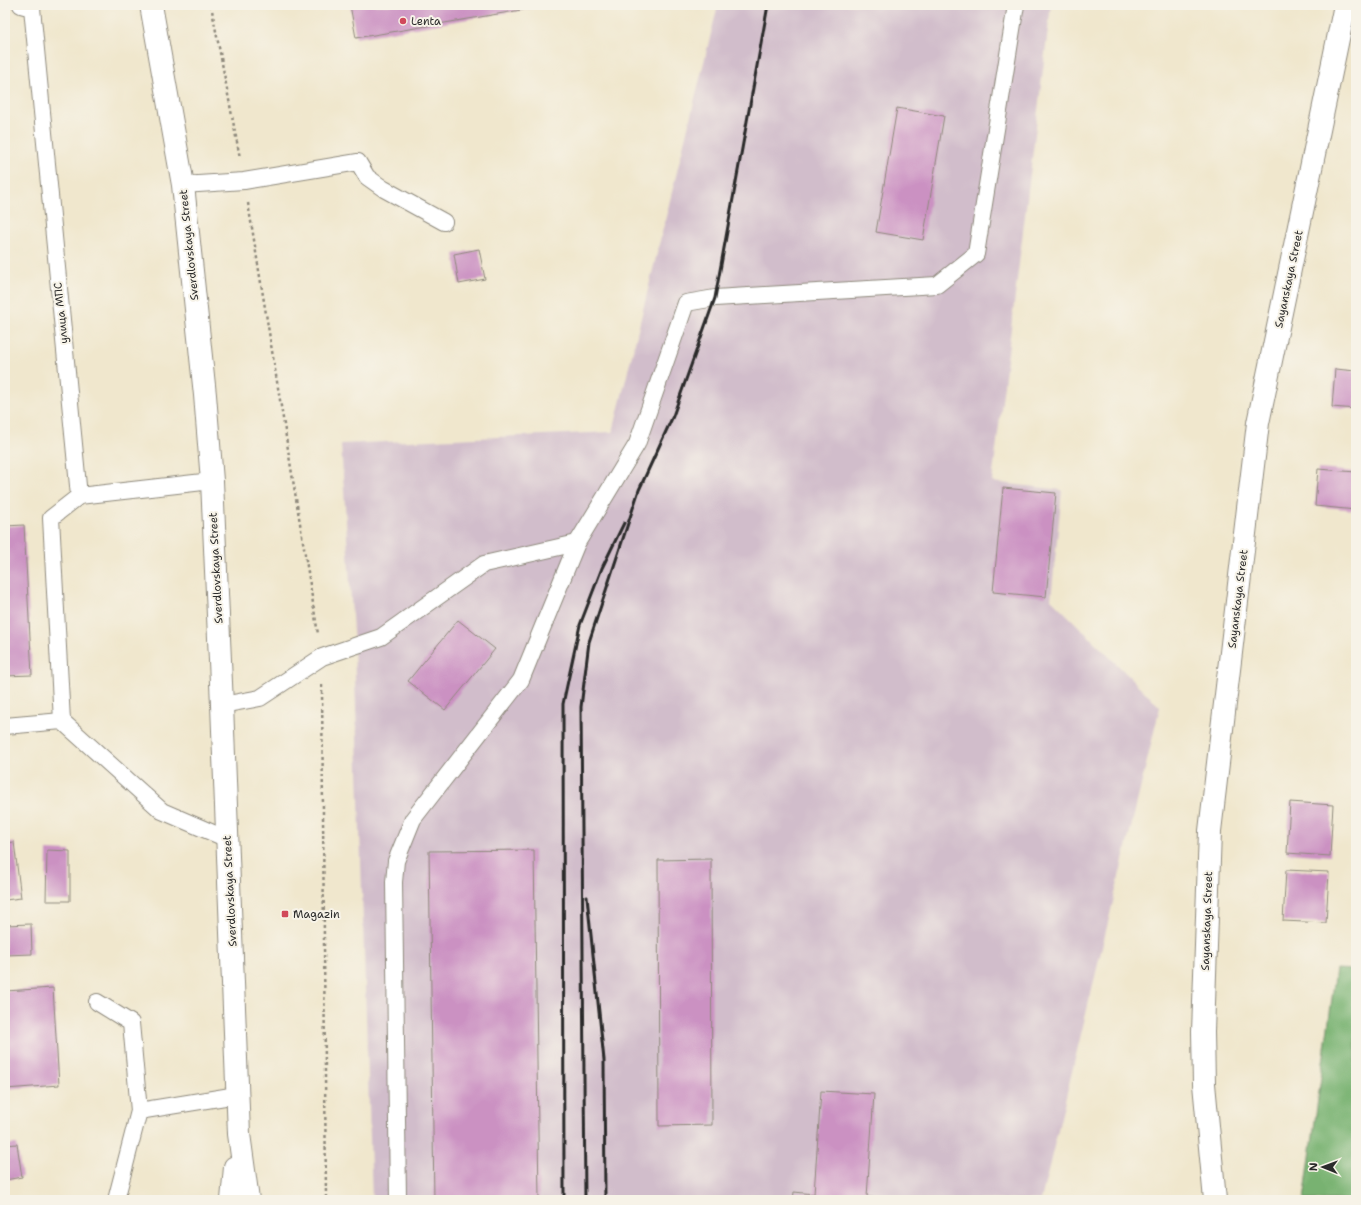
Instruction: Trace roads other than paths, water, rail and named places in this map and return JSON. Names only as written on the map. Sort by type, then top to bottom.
[{"type":"main road","name":"Sverdlovskaya Street","points":[[151,5],[183,185],[205,395],[212,481],[237,1095],[239,1134],[248,1200]]},
{"type":"main road","name":"Sayanskaya Street","points":[[1215,1200],[1204,1084],[1203,1032],[1210,831],[1258,423],[1345,5]]},
{"type":"main road","name":"Sverdlovskaya Street","points":[[232,1200],[239,1134]]},
{"type":"lane","name":"улица МПС","points":[[21,5],[32,8],[79,496]]},
{"type":"lane","points":[[398,1200],[394,882],[396,861],[413,819],[521,680],[577,543],[637,444],[686,303],[714,298],[937,286],[976,254],[1016,5]]},
{"type":"lane","points":[[183,185],[244,181],[358,162],[367,177],[384,189],[444,222]]},
{"type":"lane","points":[[212,481],[79,496],[51,518],[62,722],[162,812],[227,839]]},
{"type":"lane","points":[[222,705],[260,698],[322,657],[380,637],[484,564],[577,543]]},
{"type":"lane","points":[[5,726],[62,722]]},
{"type":"lane","points":[[97,1002],[131,1023],[139,1111],[116,1200]]},
{"type":"lane","points":[[139,1111],[237,1095]]},
{"type":"railway","points":[[585,1200],[581,707],[589,642],[639,490],[673,416],[715,298],[768,5]]},
{"type":"railway","points":[[564,1200],[563,704],[580,625],[602,568],[624,523]]},
{"type":"railway","points":[[587,897],[604,1060],[605,1200]]},
{"type":"place","name":"Lenta","points":[[403,21]]},
{"type":"place","name":"Magazin","points":[[285,914]]}]
